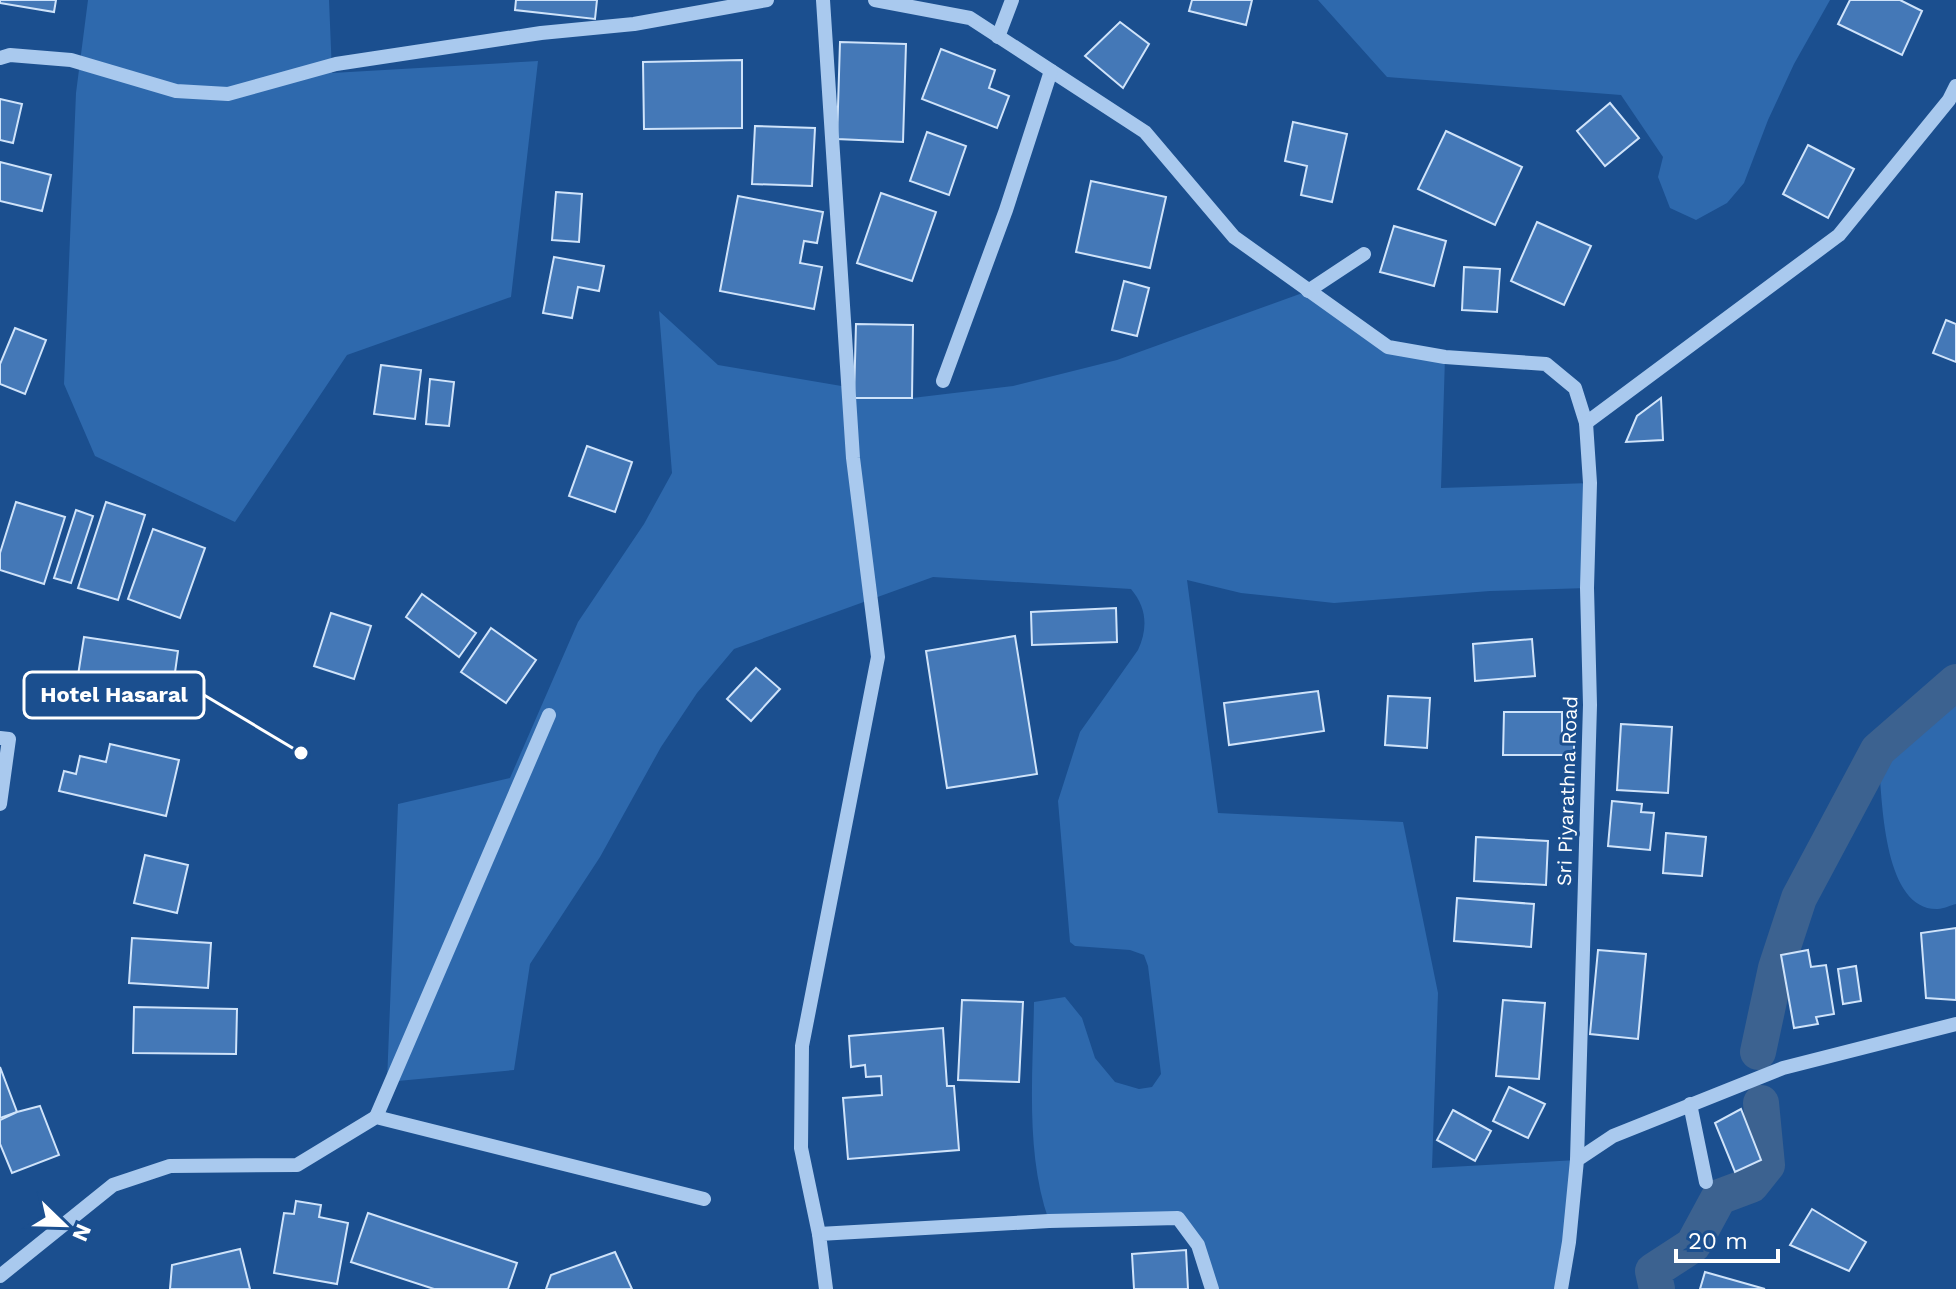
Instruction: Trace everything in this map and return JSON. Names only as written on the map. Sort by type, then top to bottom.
[{"type":"street","points":[[0,58],[10,55],[71,60],[176,91],[228,94],[336,64],[541,33],[634,24],[767,0]]},
{"type":"street","points":[[823,0],[853,458],[878,657],[802,1046],[801,1148],[819,1234],[826,1289]]},
{"type":"street","name":"Sri Piyarathna Road","points":[[875,0],[970,18],[1145,132],[1234,237],[1388,347],[1445,357],[1546,364],[1575,388],[1586,423],[1590,483],[1587,588],[1590,705],[1577,1160],[1561,1289]]},
{"type":"street","points":[[998,37],[1012,0]]},
{"type":"street","points":[[943,381],[1006,210],[1051,71]]},
{"type":"street","points":[[1586,423],[1839,235],[1949,100],[1956,86]]},
{"type":"street","points":[[1308,291],[1364,254]]},
{"type":"street","points":[[0,1276],[113,1185],[170,1166],[297,1165],[376,1117],[549,715]]},
{"type":"street","points":[[0,738],[9,739],[0,804]]},
{"type":"street","points":[[1577,1160],[1613,1136],[1783,1068],[1956,1024]]},
{"type":"street","points":[[1690,1104],[1706,1182]]},
{"type":"street","points":[[376,1117],[704,1199]]},
{"type":"street","points":[[819,1234],[1049,1221],[1178,1218],[1198,1245],[1212,1289]]},
{"type":"shaded area","points":[[88,0],[329,0],[332,73],[538,61],[511,297],[347,355],[235,522],[95,456],[64,384],[76,93]]},
{"type":"shaded area","points":[[1318,0],[1830,0],[1794,64],[1744,183],[1727,203],[1696,220],[1670,208],[1658,177],[1663,157],[1621,95],[1387,77]]},
{"type":"shaded area","points":[[1308,291],[1388,347],[1445,357],[1441,488],[1590,483],[1587,588],[1490,591],[1334,603],[1241,593],[1187,580],[1218,813],[1403,822],[1438,993],[1432,1168],[1577,1160],[1561,1289],[1212,1289],[1178,1218],[1049,1221],[1041,1195],[1033,1141],[1034,1002],[1065,997],[1082,1018],[1095,1058],[1115,1082],[1139,1089],[1152,1087],[1161,1074],[1148,966],[1144,955],[1130,950],[1075,946],[1070,942],[1058,801],[1080,732],[1141,642],[1143,611],[1131,589],[933,577],[734,649],[697,693],[661,747],[600,857],[530,964],[514,1070],[387,1082],[398,804],[510,778],[578,622],[644,524],[672,473],[659,311],[718,365],[912,398],[1013,386],[1117,360]]},
{"type":"shaded area","points":[[1956,682],[1956,904],[1938,909],[1919,904],[1905,890],[1895,870],[1883,818],[1878,750]]},
{"type":"building","points":[[0,0],[56,0],[54,12],[0,3]]},
{"type":"building","points":[[516,0],[597,0],[595,19],[515,10]]},
{"type":"building","points":[[1192,0],[1252,0],[1246,25],[1189,11]]},
{"type":"building","points":[[1850,0],[1900,0],[1922,11],[1902,55],[1838,24]]},
{"type":"building","points":[[1120,22],[1149,44],[1123,88],[1085,56]]},
{"type":"building","points":[[840,42],[906,44],[903,142],[837,139]]},
{"type":"building","points":[[941,49],[995,70],[989,88],[1009,96],[997,128],[922,99]]},
{"type":"building","points":[[742,60],[742,128],[644,129],[643,62]]},
{"type":"building","points":[[0,99],[22,104],[13,143],[0,140]]},
{"type":"building","points":[[1610,103],[1639,138],[1605,166],[1577,131]]},
{"type":"building","points":[[1293,122],[1347,134],[1332,202],[1301,195],[1307,166],[1285,161]]},
{"type":"building","points":[[755,126],[815,128],[812,186],[752,184]]},
{"type":"building","points":[[1446,131],[1522,167],[1495,225],[1418,189]]},
{"type":"building","points":[[927,132],[966,146],[949,195],[910,181]]},
{"type":"building","points":[[1808,145],[1854,169],[1828,218],[1783,194]]},
{"type":"building","points":[[0,162],[51,175],[42,211],[0,201]]},
{"type":"building","points":[[1091,181],[1166,197],[1150,268],[1076,252]]},
{"type":"building","points":[[556,192],[582,194],[579,242],[552,240]]},
{"type":"building","points":[[881,193],[936,212],[912,281],[857,263]]},
{"type":"building","points":[[738,196],[823,212],[817,243],[804,241],[800,263],[822,267],[814,309],[720,291]]},
{"type":"building","points":[[1537,222],[1591,246],[1564,305],[1511,281]]},
{"type":"building","points":[[1394,226],[1446,241],[1434,286],[1380,272]]},
{"type":"building","points":[[554,257],[604,266],[599,291],[578,287],[572,318],[543,313]]},
{"type":"building","points":[[1464,267],[1500,269],[1497,312],[1462,310]]},
{"type":"building","points":[[1124,281],[1149,288],[1137,336],[1112,330]]},
{"type":"building","points":[[1946,320],[1956,324],[1956,362],[1933,353]]},
{"type":"building","points":[[856,324],[913,325],[912,398],[854,398]]},
{"type":"building","points":[[15,328],[46,340],[25,394],[0,384],[0,364]]},
{"type":"building","points":[[381,365],[421,370],[415,419],[374,414]]},
{"type":"building","points":[[430,379],[454,382],[449,426],[426,424]]},
{"type":"building","points":[[1661,398],[1663,440],[1626,442],[1637,416]]},
{"type":"building","points":[[587,446],[632,462],[615,512],[569,496]]},
{"type":"building","points":[[16,502],[65,517],[44,584],[0,570],[0,553]]},
{"type":"building","points":[[106,502],[145,515],[118,600],[78,588]]},
{"type":"building","points":[[76,510],[93,516],[71,583],[54,578]]},
{"type":"building","points":[[153,529],[205,548],[180,618],[128,599]]},
{"type":"building","points":[[422,594],[476,633],[459,657],[406,617]]},
{"type":"building","points":[[1116,608],[1117,642],[1032,645],[1031,612]]},
{"type":"building","points":[[331,613],[371,626],[354,679],[314,666]]},
{"type":"building","points":[[491,628],[536,660],[506,703],[461,672]]},
{"type":"building","points":[[1015,636],[1037,774],[947,788],[926,651]]},
{"type":"building","points":[[84,637],[178,651],[169,715],[74,701]]},
{"type":"building","points":[[1532,639],[1535,676],[1475,681],[1473,644]]},
{"type":"building","points":[[756,668],[780,689],[751,721],[727,699]]},
{"type":"building","points":[[1318,691],[1324,731],[1229,745],[1224,703]]},
{"type":"building","points":[[1388,696],[1430,698],[1427,748],[1385,745]]},
{"type":"building","points":[[1504,712],[1562,712],[1562,733],[1574,733],[1574,755],[1503,755]]},
{"type":"building","points":[[1621,724],[1672,727],[1668,793],[1617,790]]},
{"type":"building","points":[[110,744],[179,760],[166,816],[59,791],[64,771],[76,774],[80,756],[106,762]]},
{"type":"building","points":[[1612,801],[1642,804],[1641,812],[1654,813],[1650,850],[1608,846]]},
{"type":"building","points":[[1666,833],[1706,837],[1702,876],[1663,873]]},
{"type":"building","points":[[1476,837],[1548,841],[1546,885],[1474,881]]},
{"type":"building","points":[[145,855],[188,865],[177,913],[134,903]]},
{"type":"building","points":[[1457,898],[1534,904],[1531,947],[1454,941]]},
{"type":"building","points":[[1956,928],[1956,1000],[1926,998],[1921,933]]},
{"type":"building","points":[[132,938],[211,943],[208,988],[129,983]]},
{"type":"building","points":[[1598,950],[1646,954],[1638,1039],[1590,1034]]},
{"type":"building","points":[[1808,950],[1811,967],[1826,965],[1834,1014],[1816,1017],[1818,1024],[1794,1028],[1781,955]]},
{"type":"building","points":[[1856,966],[1861,1001],[1843,1004],[1838,969]]},
{"type":"building","points":[[962,1000],[1023,1002],[1019,1082],[958,1080]]},
{"type":"building","points":[[1503,1000],[1545,1003],[1539,1079],[1496,1076]]},
{"type":"building","points":[[134,1007],[237,1009],[236,1054],[133,1053]]},
{"type":"building","points":[[943,1028],[947,1086],[954,1086],[959,1150],[848,1159],[843,1098],[882,1095],[881,1076],[866,1077],[865,1065],[851,1067],[849,1036]]},
{"type":"building","points":[[0,1067],[17,1112],[0,1118]]},
{"type":"building","points":[[1509,1087],[1545,1104],[1528,1138],[1493,1121]]},
{"type":"building","points":[[40,1106],[59,1155],[12,1173],[0,1144],[0,1120]]},
{"type":"building","points":[[1741,1109],[1761,1160],[1735,1172],[1715,1123]]},
{"type":"building","points":[[1453,1110],[1491,1131],[1475,1161],[1437,1140]]},
{"type":"building","points":[[296,1201],[321,1205],[319,1217],[348,1223],[337,1284],[274,1273],[284,1213],[294,1214]]},
{"type":"building","points":[[1812,1209],[1866,1242],[1849,1271],[1790,1245]]},
{"type":"building","points":[[368,1213],[517,1263],[508,1289],[434,1289],[351,1262]]},
{"type":"building","points":[[240,1249],[250,1289],[170,1289],[172,1265]]},
{"type":"building","points":[[1186,1250],[1188,1289],[1134,1289],[1132,1254]]},
{"type":"building","points":[[615,1252],[632,1289],[546,1289],[551,1275]]},
{"type":"building","points":[[1705,1272],[1765,1289],[1700,1289]]},
{"type":"waterway","points":[[1758,1052],[1776,968],[1799,898],[1878,750],[1956,682]]},
{"type":"waterway","points":[[1657,1289],[1653,1271],[1693,1245],[1719,1197],[1751,1185],[1767,1165],[1761,1103]]},
{"type":"place","name":"Hotel Hasaral","points":[[301,753]]}]
